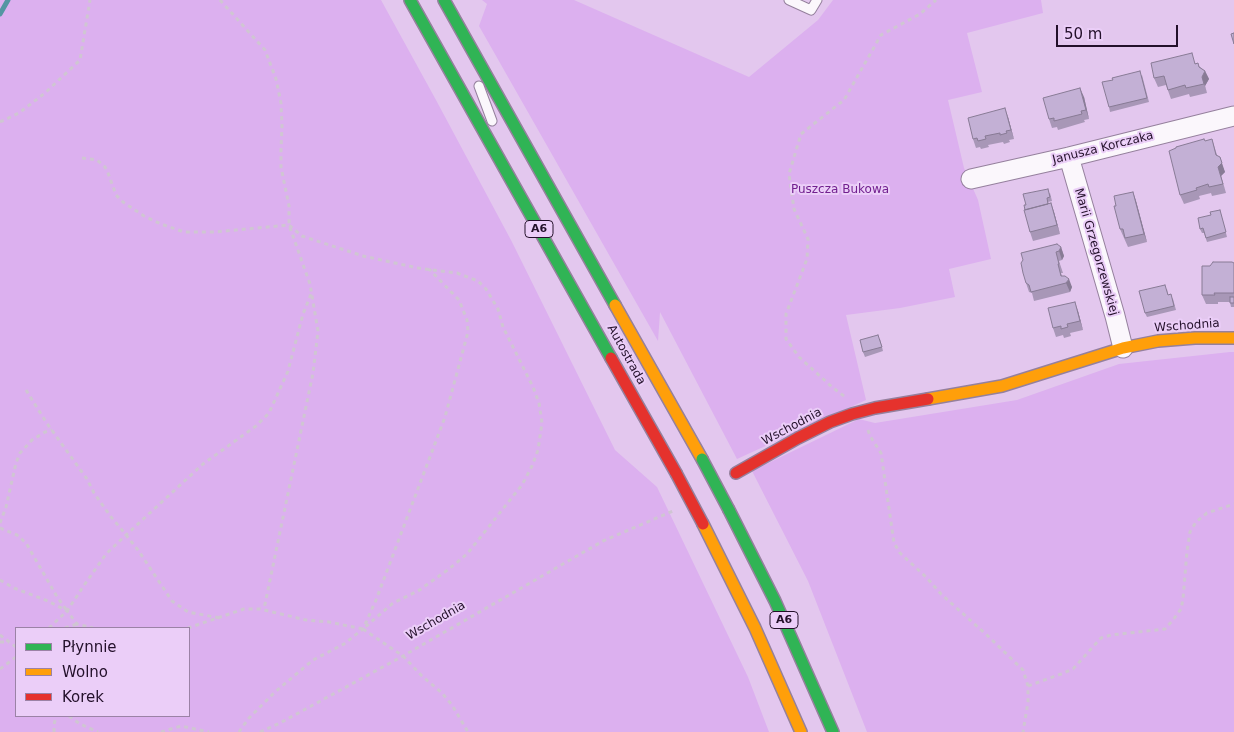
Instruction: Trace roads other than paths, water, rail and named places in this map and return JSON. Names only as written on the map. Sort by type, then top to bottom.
[{"type":"main road","name":"Autostrada","points":[[410,0],[676,473],[759,636],[801,732]]},
{"type":"main road","name":"Autostrada","points":[[444,0],[702,459],[775,601],[833,732]]},
{"type":"main road","name":"Wschodnia","points":[[736,473],[798,438],[830,422],[852,414],[875,408],[1002,386],[1123,348],[1168,340],[1234,338]]},
{"type":"street","name":"Janusza Korczaka","points":[[971,179],[1234,116]]},
{"type":"street","name":"Marii Grzegorzewskiej","points":[[1069,157],[1123,348]]},
{"type":"lane","points":[[789,0],[811,10],[817,0]]},
{"type":"lane","points":[[454,18],[496,131]]},
{"type":"lane","points":[[430,36],[461,73]]},
{"type":"lane","points":[[473,88],[539,170]]},
{"type":"lane","points":[[499,140],[520,196]]},
{"type":"waterway","points":[[0,14],[8,0]]},
{"type":"park label","name":"Puszcza Bukowa","points":[[840,190]]}]
